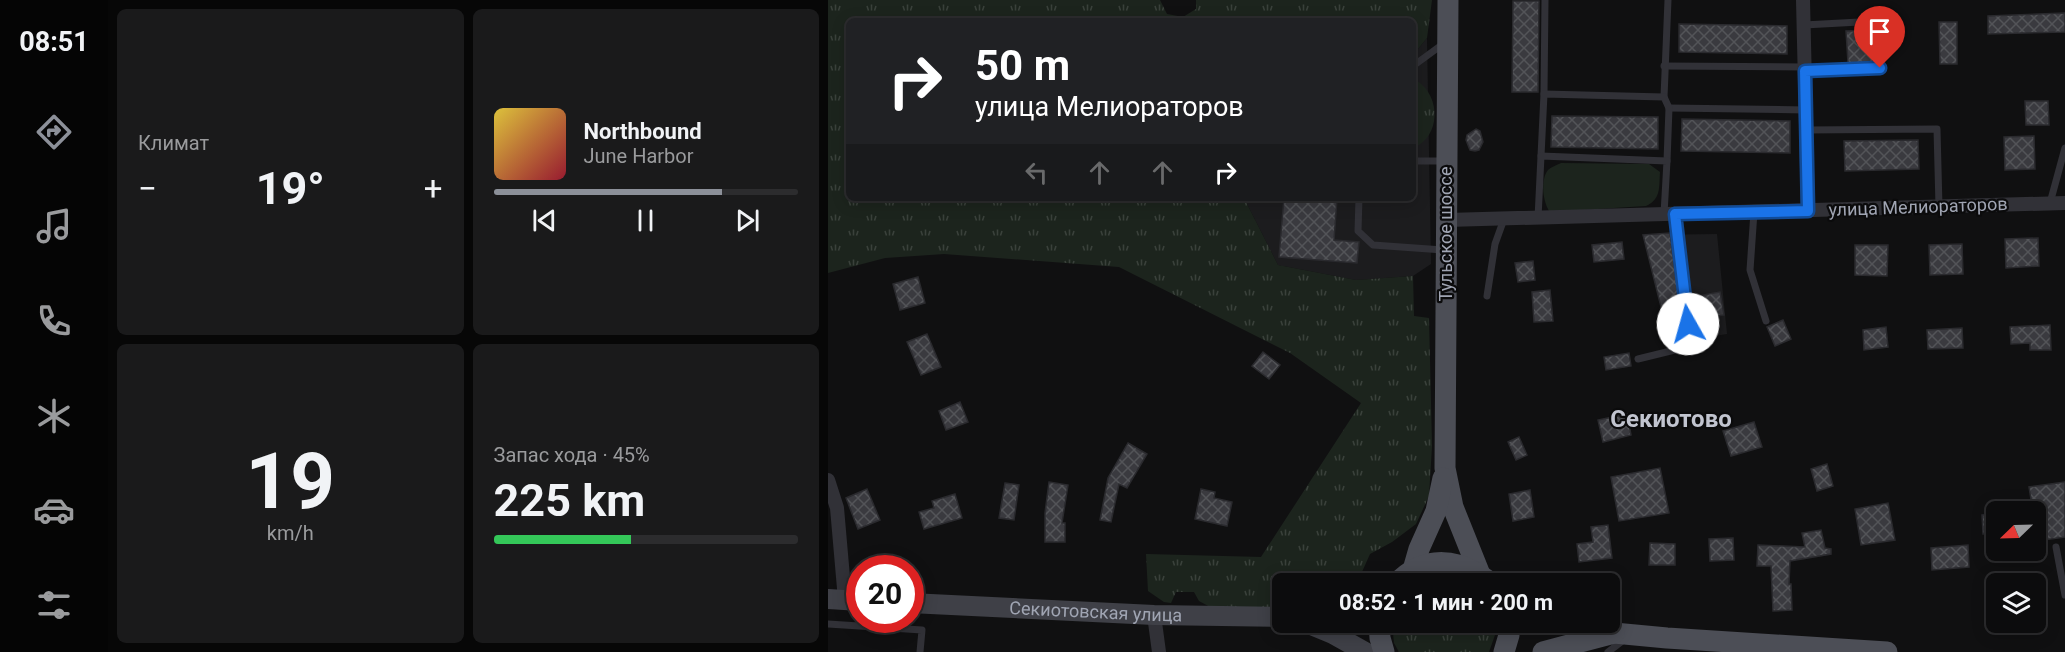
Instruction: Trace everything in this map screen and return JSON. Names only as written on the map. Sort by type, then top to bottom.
[{"type":"main road","name":"Тульское шоссе","points":[[1445,468],[1448,0]]},
{"type":"main road","points":[[1445,468],[1453,507],[1483,573]]},
{"type":"main road","points":[[1404,573],[1419,549],[1436,512],[1445,468]]},
{"type":"main road","points":[[1410,573],[1424,565],[1446,562],[1468,567],[1477,573]]},
{"type":"main road","name":"Секиотовская улица","points":[[924,604],[1154,615],[1272,617]]},
{"type":"main road","points":[[1331,633],[1359,651]]},
{"type":"main road","points":[[1380,633],[1384,652]]},
{"type":"main road","points":[[1504,652],[1509,633]]},
{"type":"main road","points":[[1602,633],[1618,640]]},
{"type":"main road","points":[[1543,652],[1618,640],[1667,638],[1887,652]]},
{"type":"street","points":[[1803,0],[1808,211]]},
{"type":"street","name":"улица Мелиораторов","points":[[1446,220],[2065,203]]},
{"type":"street","points":[[828,480],[837,508],[844,600]]},
{"type":"street","points":[[1154,615],[1159,652]]},
{"type":"lane","points":[[1538,218],[1544,94],[1545,0]]},
{"type":"lane","points":[[1638,359],[1691,345],[1670,214],[1667,161],[1669,108],[1664,97],[1668,0]]},
{"type":"lane","points":[[1664,66],[1880,68],[1878,21],[1804,25]]},
{"type":"lane","points":[[1416,64],[1448,41]]},
{"type":"lane","points":[[1544,94],[1664,97]]},
{"type":"lane","points":[[1669,108],[1806,110]]},
{"type":"lane","points":[[1806,130],[1937,129],[1939,207]]},
{"type":"lane","points":[[2050,203],[2065,148]]},
{"type":"lane","points":[[1541,156],[1667,161]]},
{"type":"lane","points":[[1416,161],[1447,161]]},
{"type":"lane","points":[[1359,201],[1358,231],[1373,245],[1446,250]]},
{"type":"lane","points":[[1754,212],[1750,270],[1766,321]]},
{"type":"lane","points":[[1487,296],[1495,244],[1504,219]]},
{"type":"lane","points":[[2056,547],[2065,596]]},
{"type":"lane","points":[[828,624],[922,630],[920,652]]},
{"type":"shaded area","points":[[1427,38],[1431,264],[1413,276],[1356,280],[1278,265],[1247,201],[1416,201],[1416,51]]},
{"type":"shaded area","points":[[1717,234],[1727,334],[1670,343],[1643,235]]},
{"type":"green space","points":[[828,0],[1160,0],[1167,14],[1183,17],[1196,9],[1196,0],[1432,0],[1427,38],[1416,51],[1416,18],[846,18],[846,201],[1247,201],[1278,265],[1356,280],[1413,276],[1414,316],[1429,318],[1432,446],[1429,496],[1416,524],[1392,542],[1370,554],[1361,573],[1272,573],[1272,610],[1212,608],[1199,601],[1194,592],[1176,592],[1171,603],[1164,602],[1148,591],[1146,554],[1261,557],[1361,403],[1290,353],[1119,267],[944,254],[885,258],[828,273]]},
{"type":"green space","points":[[1416,82],[1425,88],[1430,96],[1434,106],[1434,116],[1429,135],[1416,146]]},
{"type":"green space","points":[[1561,163],[1649,164],[1660,172],[1657,196],[1646,206],[1550,212],[1544,197],[1544,180],[1548,170]]},
{"type":"green space","points":[[1393,633],[1496,633],[1489,652],[1399,652],[1394,643]]},
{"type":"building","points":[[1513,1],[1539,1],[1538,92],[1512,92]]},
{"type":"building","points":[[2065,13],[2065,32],[1988,34],[1988,16]]},
{"type":"building","points":[[1939,22],[1957,22],[1957,64],[1940,64]]},
{"type":"building","points":[[1679,24],[1787,26],[1787,54],[1679,52]]},
{"type":"building","points":[[1871,30],[1873,62],[1848,63],[1846,31]]},
{"type":"building","points":[[2025,101],[2048,101],[2049,125],[2026,125]]},
{"type":"building","points":[[1552,116],[1658,117],[1658,149],[1551,147]]},
{"type":"building","points":[[1682,119],[1790,121],[1790,153],[1681,151]]},
{"type":"building","points":[[1476,129],[1480,131],[1483,142],[1479,150],[1475,151],[1470,150],[1466,140],[1467,135]]},
{"type":"building","points":[[2034,136],[2035,169],[2005,170],[2004,137]]},
{"type":"building","points":[[1918,140],[1919,169],[1845,171],[1844,141]]},
{"type":"building","points":[[1284,201],[1337,201],[1334,240],[1359,242],[1357,263],[1279,257]]},
{"type":"building","points":[[1670,233],[1683,341],[1670,343],[1643,235]]},
{"type":"building","points":[[2038,238],[2039,266],[2006,268],[2005,239]]},
{"type":"building","points":[[1622,242],[1624,259],[1594,262],[1592,245]]},
{"type":"building","points":[[1962,244],[1963,274],[1930,275],[1929,245]]},
{"type":"building","points":[[1855,245],[1888,245],[1887,276],[1855,275]]},
{"type":"building","points":[[1533,261],[1535,280],[1518,282],[1515,263]]},
{"type":"building","points":[[918,277],[925,303],[900,310],[893,284]]},
{"type":"building","points":[[1550,290],[1553,321],[1534,322],[1532,292]]},
{"type":"building","points":[[1720,292],[1724,315],[1694,320],[1691,297]]},
{"type":"building","points":[[1783,320],[1791,339],[1775,346],[1767,327]]},
{"type":"building","points":[[2050,325],[2051,350],[2030,350],[2030,343],[2011,344],[2010,327]]},
{"type":"building","points":[[1886,327],[1888,347],[1864,350],[1863,330]]},
{"type":"building","points":[[1962,328],[1963,348],[1928,349],[1927,330]]},
{"type":"building","points":[[927,334],[941,367],[921,375],[907,342]]},
{"type":"building","points":[[1263,352],[1280,365],[1269,379],[1252,366]]},
{"type":"building","points":[[1629,353],[1631,366],[1606,370],[1604,357]]},
{"type":"building","points":[[960,402],[968,422],[946,430],[939,411]]},
{"type":"building","points":[[1627,414],[1631,435],[1603,442],[1598,420]]},
{"type":"building","points":[[1754,422],[1762,447],[1731,456],[1723,431]]},
{"type":"building","points":[[1519,437],[1527,455],[1516,460],[1508,442]]},
{"type":"building","points":[[1128,443],[1147,454],[1127,488],[1119,484],[1111,522],[1100,520],[1108,478]]},
{"type":"building","points":[[1827,464],[1833,486],[1817,491],[1811,469]]},
{"type":"building","points":[[1660,468],[1669,513],[1619,521],[1611,477]]},
{"type":"building","points":[[1049,482],[1068,485],[1062,523],[1065,523],[1065,542],[1045,542],[1045,513]]},
{"type":"building","points":[[2065,482],[2065,537],[2046,540],[2046,501],[2031,501],[2029,487]]},
{"type":"building","points":[[1005,483],[1019,485],[1014,520],[999,518]]},
{"type":"building","points":[[867,489],[880,520],[858,529],[846,498]]},
{"type":"building","points":[[1201,489],[1215,492],[1214,498],[1232,502],[1227,526],[1195,519]]},
{"type":"building","points":[[1530,490],[1534,517],[1513,521],[1509,494]]},
{"type":"building","points":[[955,494],[962,518],[924,529],[919,512],[934,508],[932,501]]},
{"type":"building","points":[[1888,503],[1895,540],[1861,545],[1855,509]]},
{"type":"building","points":[[1982,515],[1986,515],[1986,534],[1983,534]]},
{"type":"building","points":[[1608,525],[1612,558],[1579,562],[1577,544],[1593,542],[1591,527]]},
{"type":"building","points":[[1821,530],[1825,548],[1831,549],[1831,554],[1790,561],[1789,584],[1791,584],[1792,610],[1773,611],[1771,566],[1757,566],[1758,545],[1805,547],[1802,533]]},
{"type":"building","points":[[1733,538],[1734,560],[1710,561],[1709,539]]},
{"type":"building","points":[[1650,543],[1675,544],[1675,565],[1649,565]]},
{"type":"building","points":[[1968,545],[1969,567],[1932,570],[1931,548]]},
{"type":"district","name":"Секиотово","points":[[1671,419]]},
{"type":"route","points":[[1688,324],[1675,214],[1808,211],[1805,71],[1880,68]]}]
